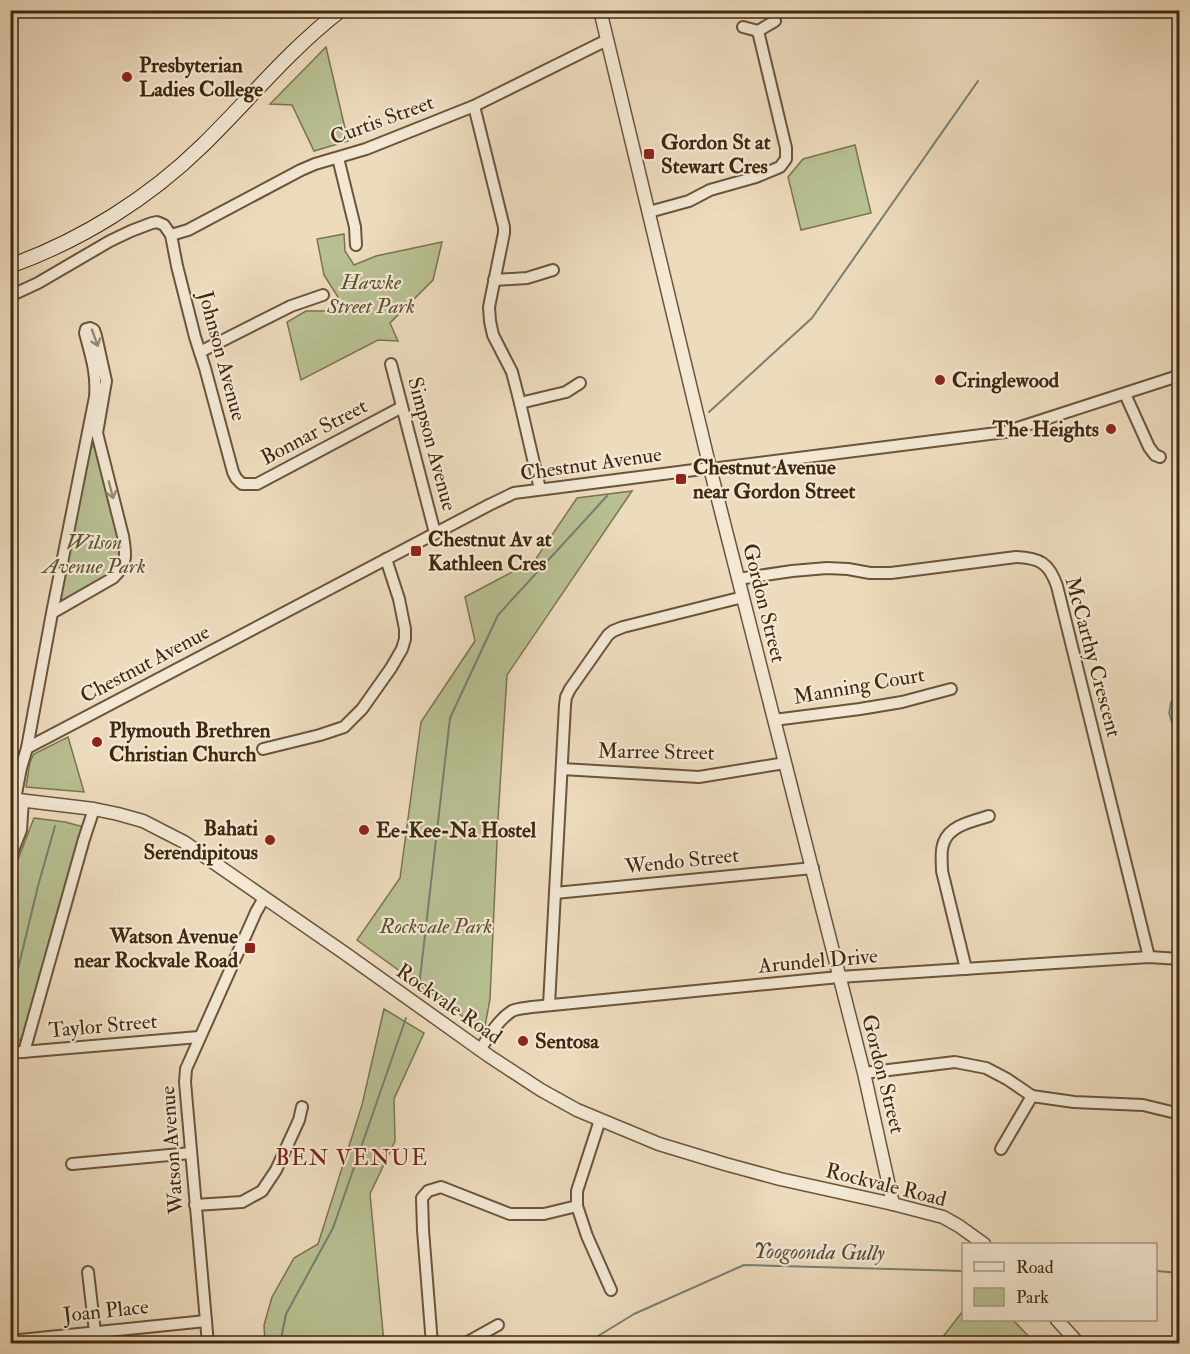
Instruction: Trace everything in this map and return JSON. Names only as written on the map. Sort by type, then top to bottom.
[{"type":"main road","points":[[10,266],[75,238],[123,210],[153,188],[202,146],[310,36],[341,10]]},
{"type":"street","name":"Gordon Street","points":[[600,10],[710,468],[864,1073],[893,1204]]},
{"type":"street","points":[[743,27],[758,31],[775,21]]},
{"type":"street","points":[[649,212],[689,201],[710,190],[756,177],[780,167],[786,159],[786,148],[758,31]]},
{"type":"street","name":"Curtis Street","points":[[171,236],[188,230],[301,170],[366,149],[474,106],[607,40]]},
{"type":"street","points":[[474,106],[504,227],[489,307],[490,321],[493,335],[512,372],[540,489]]},
{"type":"street","points":[[338,158],[355,227],[356,244]]},
{"type":"street","points":[[10,296],[38,283],[110,241],[146,225],[160,223],[167,228],[171,236]]},
{"type":"street","name":"Johnson Avenue","points":[[171,236],[179,276],[206,368],[232,472],[242,484]]},
{"type":"street","points":[[494,280],[527,278],[553,270]]},
{"type":"street","points":[[200,352],[291,306],[323,295]]},
{"type":"street","points":[[10,858],[21,830],[16,800],[21,768],[27,748],[52,612],[99,398],[96,383],[98,361]]},
{"type":"street","name":"Simpson Avenue","points":[[391,364],[435,533]]},
{"type":"street","name":"Chestnut Avenue","points":[[27,748],[514,493],[1005,432],[1175,377]]},
{"type":"street","points":[[520,403],[566,392],[580,382]]},
{"type":"street","points":[[1125,394],[1149,447],[1155,455],[1160,457]]},
{"type":"street","name":"Bonnar Street","points":[[242,484],[257,484],[402,407]]},
{"type":"street","points":[[52,612],[113,578],[125,561],[123,536],[92,432]]},
{"type":"street","name":"McCarthy Crescent","points":[[738,579],[827,568],[891,573],[1016,557],[1032,557],[1042,562],[1054,576],[1060,596],[1149,957]]},
{"type":"street","points":[[263,749],[344,727],[362,710],[391,668],[402,649],[405,629],[399,599],[386,559]]},
{"type":"street","points":[[549,1005],[566,697],[613,631],[743,597]]},
{"type":"street","name":"Manning Court","points":[[774,720],[902,702],[951,689]]},
{"type":"street","name":"Marree Street","points":[[562,769],[699,777],[785,763]]},
{"type":"street","name":"Rockvale Road","points":[[16,800],[118,814],[143,821],[184,842],[480,1050],[541,1090],[577,1110],[659,1144],[725,1164],[943,1217],[981,1243]]},
{"type":"street","points":[[24,1053],[94,809]]},
{"type":"street","points":[[966,969],[942,871],[942,854],[944,841],[954,830],[965,823],[989,816]]},
{"type":"street","name":"Wendo Street","points":[[555,893],[813,868]]},
{"type":"street","name":"Watson Avenue","points":[[208,1344],[185,1082],[186,1069],[264,898]]},
{"type":"street","name":"Arundel Drive","points":[[480,1050],[494,1028],[513,1011],[549,1005],[839,977],[1149,957],[1179,959]]},
{"type":"street","name":"Taylor Street","points":[[10,1053],[199,1037]]},
{"type":"street","points":[[864,1073],[955,1062],[987,1068],[1032,1096],[1074,1102],[1143,1105],[1176,1113]]},
{"type":"street","points":[[1001,1149],[1032,1096]]},
{"type":"street","points":[[195,1205],[242,1202],[262,1191],[276,1170],[299,1120],[302,1107]]},
{"type":"street","points":[[600,1120],[577,1191],[577,1206],[587,1236],[611,1290]]},
{"type":"street","points":[[72,1164],[191,1153]]},
{"type":"street","points":[[432,1344],[422,1198],[428,1191],[441,1187],[510,1214],[544,1214],[577,1206]]},
{"type":"street","points":[[88,1272],[94,1336]]},
{"type":"street","name":"Joan Place","points":[[10,1341],[94,1336],[206,1321]]},
{"type":"street","points":[[1058,1321],[1079,1344]]},
{"type":"street","points":[[464,1344],[498,1325]]},
{"type":"green space","points":[[326,47],[348,141],[314,151],[292,105],[270,104]]},
{"type":"green space","points":[[855,145],[871,213],[801,230],[788,177],[803,159]]},
{"type":"green space","name":"Hawke Street Park","points":[[344,234],[345,251],[354,265],[376,256],[442,242],[433,280],[390,323],[398,341],[378,340],[301,380],[287,322],[306,311],[332,311],[338,297],[324,275],[317,239]]},
{"type":"green space","name":"Wilson Avenue Park","points":[[93,446],[97,450],[123,551],[117,571],[61,602],[58,601],[88,450]]},
{"type":"green space","name":"Rockvale Park","points":[[632,491],[507,675],[490,999],[484,1032],[357,940],[400,878],[421,722],[475,641],[465,597],[535,560],[577,498]]},
{"type":"green space","points":[[68,737],[84,792],[26,787],[30,762],[34,754]]},
{"type":"green space","points":[[34,818],[84,827],[24,1035],[15,1045],[11,1046],[10,880]]},
{"type":"green space","points":[[384,1009],[424,1033],[394,1099],[395,1141],[370,1194],[384,1343],[265,1343],[264,1325],[272,1297],[294,1258],[318,1244],[362,1105]]},
{"type":"green space","points":[[962,1312],[962,1321],[1014,1321],[1035,1343],[938,1343]]},
{"type":"water","points":[[1179,695],[1179,742],[1169,713],[1171,702]]},
{"type":"waterway","points":[[709,412],[812,318],[978,81]]},
{"type":"waterway","points":[[419,987],[450,718],[498,615],[607,496]]},
{"type":"waterway","points":[[10,1002],[55,826]]},
{"type":"waterway","points":[[280,1344],[286,1314],[333,1228],[406,1018]]},
{"type":"waterway","name":"Yoogoonda Gully","points":[[585,1344],[634,1314],[744,1265],[962,1271]]},
{"type":"waterway","name":"Yoogoonda Gully","points":[[1157,1271],[1180,1273]]},
{"type":"place","name":"Presbyterian Ladies College","points":[[127,77]]},
{"type":"place","name":"Gordon St at Stewart Cres","points":[[649,154]]},
{"type":"place","name":"Cringlewood","points":[[940,380]]},
{"type":"place","name":"The Heights","points":[[1111,429]]},
{"type":"place","name":"Chestnut Avenue near Gordon Street","points":[[681,479]]},
{"type":"place","name":"Chestnut Av at Kathleen Cres","points":[[416,551]]},
{"type":"place","name":"Plymouth Brethren Christian Church","points":[[97,742]]},
{"type":"place","name":"Ee-Kee-Na Hostel","points":[[364,830]]},
{"type":"place","name":"Bahati Serendipitous","points":[[270,840]]},
{"type":"place","name":"Watson Avenue near Rockvale Road","points":[[250,948]]},
{"type":"place","name":"Sentosa","points":[[523,1041]]},
{"type":"district","name":"BEN VENUE","points":[[352,1158]]}]
